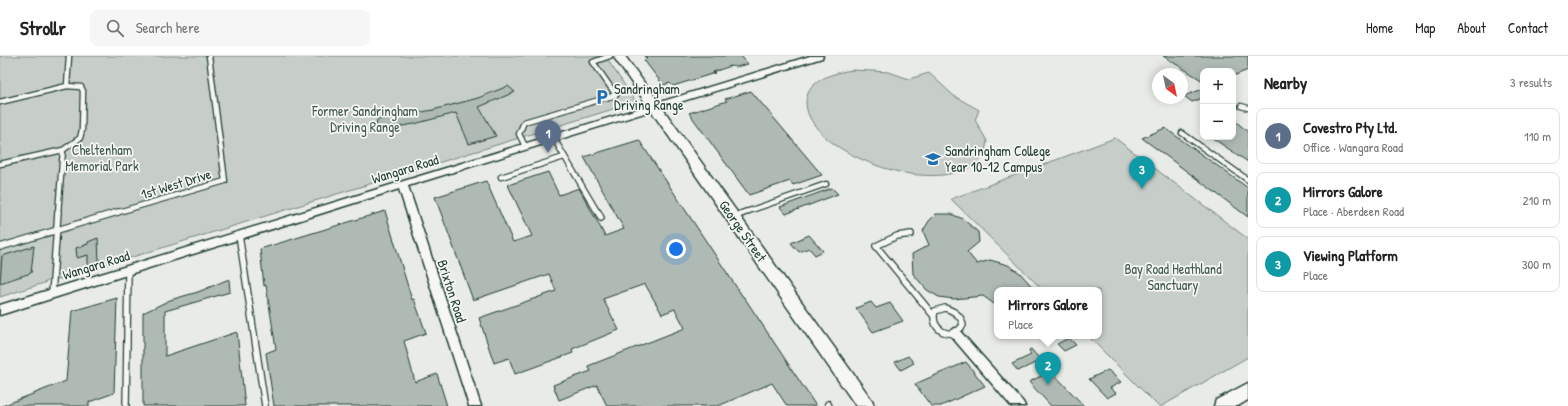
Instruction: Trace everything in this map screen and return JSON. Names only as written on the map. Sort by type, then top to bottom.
[{"type":"street","name":"George Street","points":[[619,56],[866,406]]},
{"type":"street","name":"Wangara Road","points":[[0,310],[553,137],[819,56]]},
{"type":"street","name":"Brixton Road","points":[[402,184],[475,406]]},
{"type":"street","points":[[955,333],[1019,406]]},
{"type":"street","points":[[1222,406],[1248,391]]},
{"type":"lane","points":[[67,86],[69,56]]},
{"type":"lane","name":"1st West Drive","points":[[58,230],[226,181],[209,56]]},
{"type":"lane","points":[[525,146],[519,134],[524,122],[616,95],[593,62],[610,56]]},
{"type":"lane","points":[[0,102],[67,86],[81,87],[83,91],[82,130],[80,138],[63,150],[0,164]]},
{"type":"lane","points":[[1241,106],[1248,108]]},
{"type":"lane","points":[[1182,133],[1248,180]]},
{"type":"lane","points":[[553,137],[601,218]]},
{"type":"lane","points":[[52,294],[63,150]]},
{"type":"lane","points":[[501,178],[564,157]]},
{"type":"lane","points":[[733,217],[826,184]]},
{"type":"lane","points":[[0,247],[58,230]]},
{"type":"lane","points":[[910,234],[897,236],[876,246],[933,315],[934,323],[939,329],[944,332],[955,333],[962,329],[963,325],[961,317],[950,309],[940,309],[933,315]]},
{"type":"lane","points":[[239,236],[264,406]]},
{"type":"lane","points":[[126,406],[128,270]]},
{"type":"green space","name":"Cheltenham Memorial Park","points":[[0,56],[605,56],[636,102],[61,279],[53,278],[44,283],[0,297]]},
{"type":"green space","points":[[853,70],[889,72],[909,79],[929,73],[954,96],[979,110],[975,120],[987,141],[981,158],[973,166],[955,173],[931,176],[918,175],[894,171],[870,163],[847,152],[831,141],[818,129],[810,117],[806,105],[808,93],[816,83],[831,75]]},
{"type":"green space","name":"Bay Road Heathland Sanctuary","points":[[1115,138],[1248,239],[1248,357],[1162,406],[1158,406],[1091,339],[1102,339],[1102,287],[1040,287],[951,199]]},
{"type":"building","points":[[644,56],[741,56],[748,64],[736,67],[731,66],[713,72],[715,73],[673,86],[670,83],[663,85],[644,60],[647,59]]},
{"type":"building","points":[[1163,56],[1248,56],[1248,70],[1236,75],[1236,68],[1200,68],[1200,79],[1188,72],[1188,68],[1182,68]]},
{"type":"building","points":[[508,86],[515,92],[479,107],[496,136],[469,144],[456,113],[414,124],[385,129],[385,133],[375,134],[377,120],[433,110],[478,98]]},
{"type":"building","points":[[1200,90],[1200,99],[1192,102],[1188,99],[1188,95]]},
{"type":"building","points":[[751,91],[822,175],[793,185],[790,181],[749,195],[689,113],[727,101],[725,99]]},
{"type":"building","points":[[1236,122],[1248,132],[1248,162],[1215,140],[1236,140]]},
{"type":"building","points":[[1165,128],[1248,188],[1248,217],[1142,138]]},
{"type":"building","points":[[639,140],[816,406],[787,406],[772,383],[718,406],[607,406],[597,385],[559,400],[553,385],[591,371],[588,366],[685,328],[675,309],[662,314],[645,284],[603,299],[619,330],[572,349],[573,353],[515,374],[509,358],[494,363],[479,318],[556,291],[549,274],[473,300],[435,197],[486,181],[513,242],[532,236],[508,185],[548,172],[559,195],[579,188],[605,236],[624,229],[584,157]]},
{"type":"building","points":[[832,188],[838,194],[786,214],[780,207]]},
{"type":"building","points":[[385,211],[412,300],[414,299],[426,333],[404,341],[415,382],[437,374],[447,406],[274,406],[266,353],[276,349],[266,285],[264,286],[260,249]]},
{"type":"building","points":[[936,214],[951,214],[963,219],[978,232],[979,242],[967,252],[977,264],[990,260],[1008,265],[1020,273],[1032,287],[994,287],[994,304],[983,296],[954,299],[939,297],[927,290],[913,274],[912,254],[929,245],[923,231],[929,221]]},
{"type":"building","points":[[809,235],[823,251],[815,255],[809,248],[799,252],[791,243]]},
{"type":"building","points":[[98,238],[99,263],[88,266],[88,255],[77,258],[76,248],[88,244],[88,242]]},
{"type":"building","points":[[34,246],[31,273],[0,283],[2,256]]},
{"type":"building","points":[[229,279],[230,292],[165,311],[165,356],[237,332],[245,406],[143,406],[143,313],[170,300],[198,292]]},
{"type":"building","points":[[117,298],[114,393],[89,402],[89,406],[2,406],[66,381],[72,311]]},
{"type":"building","points":[[871,302],[876,308],[890,303],[903,321],[873,332],[856,308]]},
{"type":"building","points":[[1070,339],[1076,345],[1064,351],[1057,344]]},
{"type":"building","points":[[1031,349],[1084,406],[1051,406],[1029,382],[1041,376],[1035,363],[1018,371],[1012,364],[1031,355],[1029,350]]},
{"type":"building","points":[[908,356],[914,363],[901,370],[895,362]]},
{"type":"building","points":[[966,362],[985,386],[941,406],[931,406],[915,384]]},
{"type":"building","points":[[1108,370],[1121,382],[1110,388],[1116,393],[1107,398],[1089,379]]},
{"type":"place","name":"Sandringham Driving Range","points":[[602,97]]},
{"type":"place","name":"Covestro Pty Ltd.","points":[[548,153]]},
{"type":"place","name":"Sandringham College Year 10-12 Campus","points":[[933,159]]},
{"type":"place","name":"Viewing Platform","points":[[1142,189]]},
{"type":"place","name":"Mirrors Galore","points":[[1048,385]]},
{"type":"park label","name":"Former Sandringham Driving Range","points":[[365,120]]}]
